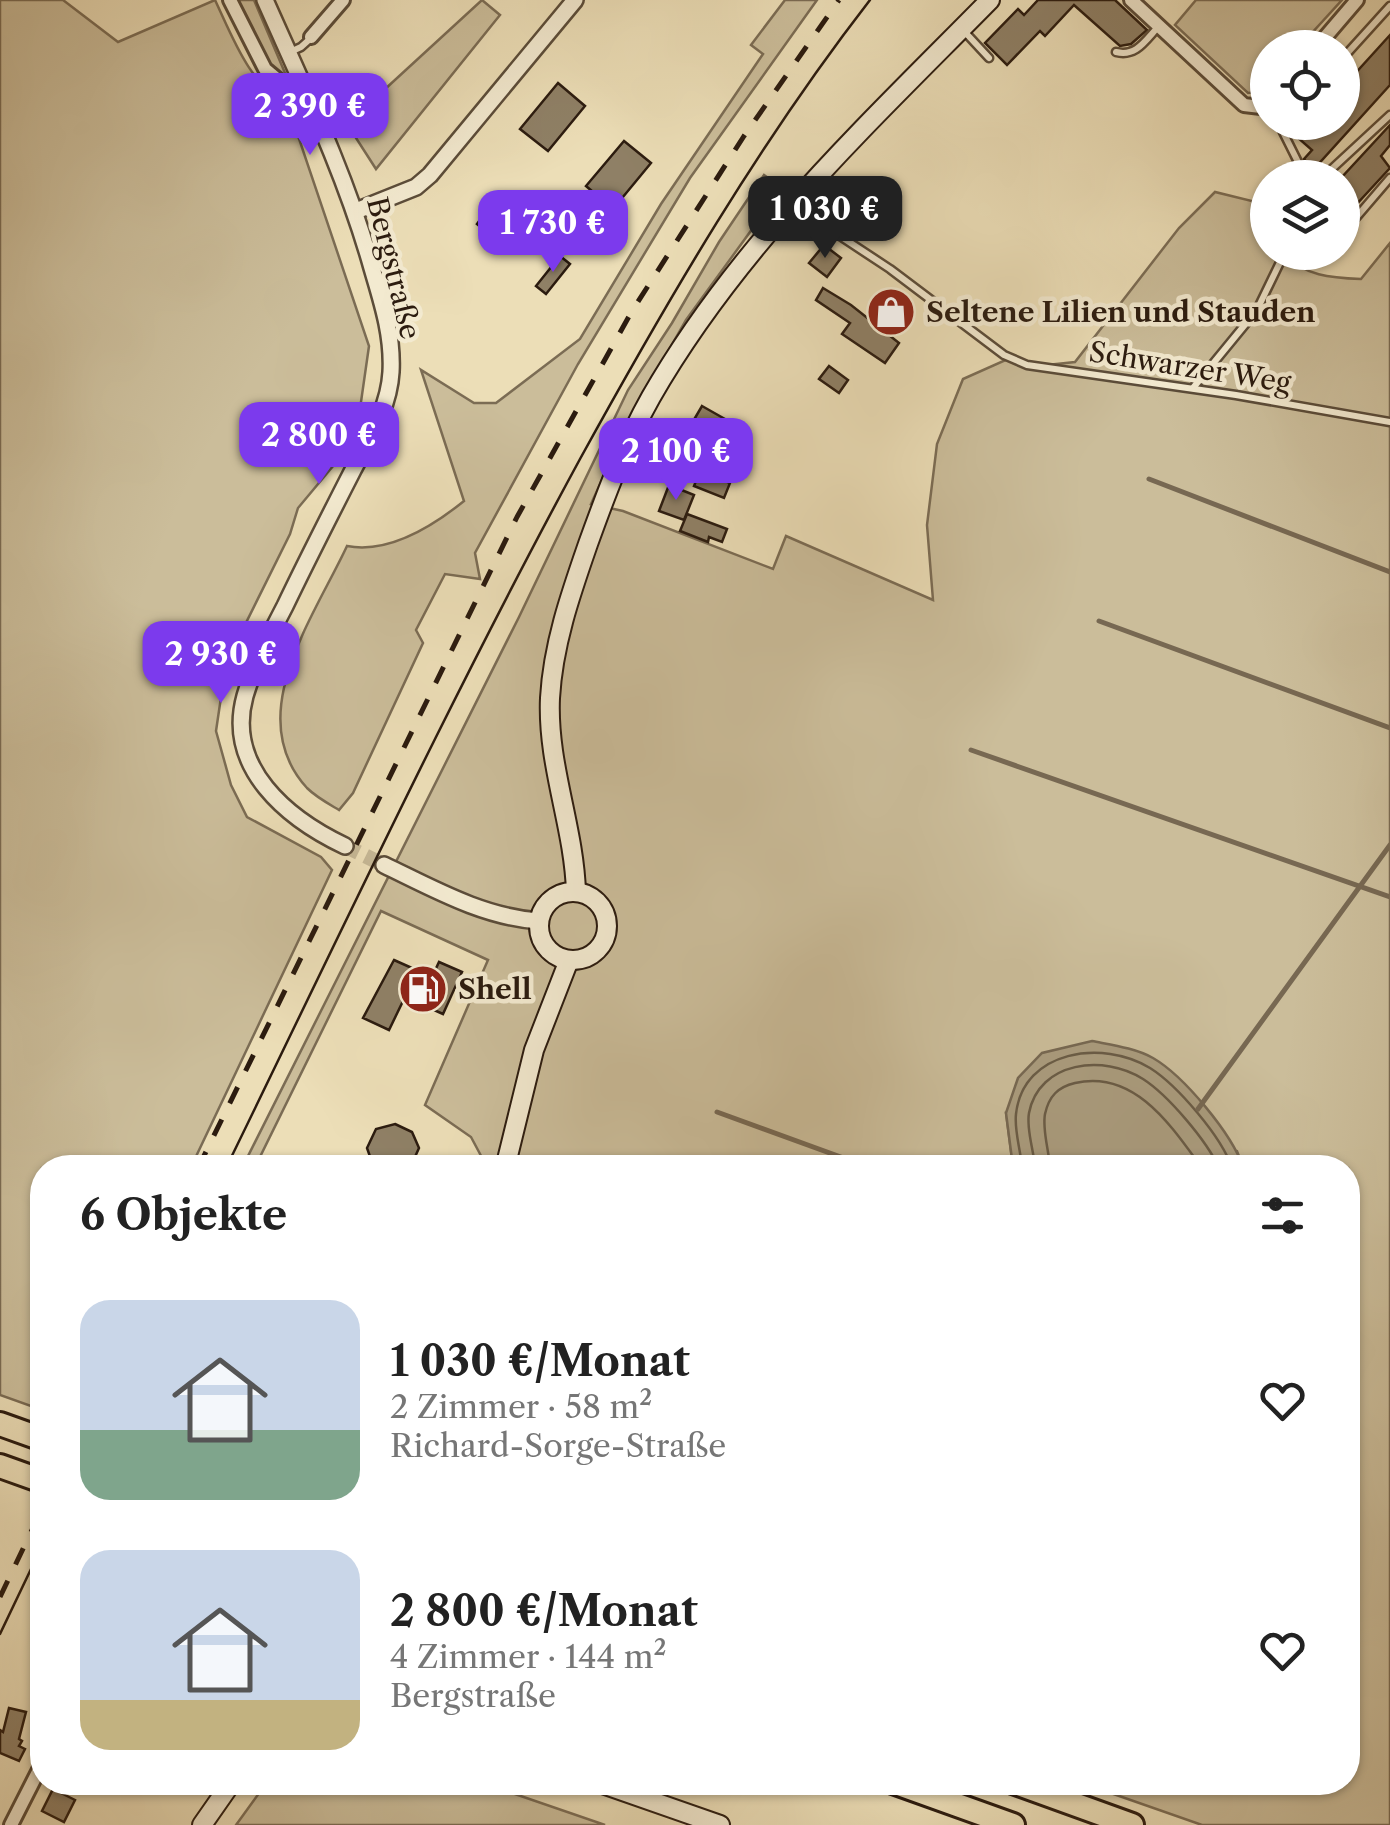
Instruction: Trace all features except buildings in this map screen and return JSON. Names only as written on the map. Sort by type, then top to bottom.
[{"type":"highway","points":[[0,1424],[30,1435]]},
{"type":"highway","points":[[0,1466],[30,1477]]},
{"type":"highway","points":[[929,1795],[1013,1825]]},
{"type":"highway","points":[[1049,1795],[1132,1825]]},
{"type":"main road","points":[[576,892],[571,838],[554,768],[550,722],[554,667],[568,602],[611,483],[650,400],[697,326],[796,200],[990,0]]},
{"type":"main road","points":[[576,892],[600,906],[605,915],[606,934],[596,951],[569,960],[549,950],[539,932],[539,921],[542,911],[556,896],[576,892]]},
{"type":"main road","points":[[508,1155],[534,1050],[569,960]]},
{"type":"main road","points":[[202,1825],[222,1795]]},
{"type":"main road","points":[[634,1795],[720,1825]]},
{"type":"street","points":[[230,0],[265,69],[289,90],[304,89]]},
{"type":"street","name":"Bergstraße","points":[[265,0],[356,210],[387,320],[391,375],[385,402],[262,652],[244,700],[247,756],[259,781],[291,816],[345,846]]},
{"type":"street","points":[[311,37],[342,0]]},
{"type":"street","points":[[356,210],[416,187],[430,175],[576,0]]},
{"type":"street","points":[[1131,0],[1244,105],[1250,106]]},
{"type":"street","points":[[1332,30],[1358,0]]},
{"type":"street","points":[[384,865],[488,912],[539,921]]},
{"type":"street","points":[[12,1825],[30,1788]]},
{"type":"lane","points":[[1360,39],[1390,6]]},
{"type":"lane","points":[[1116,52],[1129,54],[1136,50],[1159,26]]},
{"type":"lane","points":[[962,29],[990,58]]},
{"type":"lane","points":[[288,53],[302,47],[311,37]]},
{"type":"lane","points":[[1341,160],[1390,115]]},
{"type":"lane","points":[[1360,213],[1390,178]]},
{"type":"lane","name":"Schwarzer Weg","points":[[796,200],[836,234],[890,269],[1004,355],[1027,365],[1390,422]]},
{"type":"lane","points":[[1192,389],[1257,310],[1276,270]]},
{"type":"shaded area","points":[[0,0],[63,0],[118,42],[215,0],[253,73],[289,109],[369,346],[359,416],[338,460],[298,508],[290,534],[235,645],[224,677],[216,731],[231,785],[247,817],[321,857],[332,870],[197,1155],[30,1155],[30,1406],[0,1395]]},
{"type":"shaded area","points":[[236,0],[254,0],[288,80],[286,84],[268,67]]},
{"type":"shaded area","points":[[482,0],[500,15],[376,169],[347,124]]},
{"type":"shaded area","points":[[785,0],[817,0],[690,178],[578,364],[475,553],[480,579],[445,574],[416,630],[423,643],[353,793],[339,810],[307,788],[288,760],[281,730],[282,699],[302,635],[347,546],[379,546],[410,536],[464,501],[421,370],[474,403],[496,403],[580,339],[661,204],[763,54],[751,45]]},
{"type":"shaded area","points":[[1196,0],[1342,0],[1315,30],[1250,30],[1250,93],[1175,25]]},
{"type":"shaded area","points":[[764,175],[782,188],[686,320],[628,422],[591,504],[623,511],[773,569],[786,536],[933,600],[927,525],[937,444],[963,379],[1010,358],[1047,365],[1075,362],[1179,228],[1215,192],[1250,201],[1250,270],[1308,270],[1361,279],[1390,243],[1390,1825],[1202,1825],[1116,1795],[1360,1795],[1360,1155],[1238,1155],[1237,1151],[1006,1113],[1011,1155],[481,1155],[471,1137],[425,1105],[488,960],[381,911],[261,1155],[249,1155],[519,617],[628,390]]},
{"type":"shaded area","points":[[258,1795],[518,1795],[605,1825],[236,1825]]},
{"type":"water","points":[[1092,1041],[1153,1058],[1192,1092],[1237,1155],[1011,1155],[1006,1113],[1018,1078],[1042,1053]]},
{"type":"waterway","points":[[1149,479],[1390,572]]},
{"type":"waterway","points":[[1099,621],[1390,728]]},
{"type":"waterway","points":[[971,750],[1390,897]]},
{"type":"waterway","points":[[1198,1109],[1390,845]]},
{"type":"waterway","points":[[717,1112],[835,1155]]},
{"type":"tunnel","points":[[345,846],[384,865]]},
{"type":"tram line","points":[[232,1155],[443,723],[580,459],[752,166],[870,0]]},
{"type":"tram line","points":[[0,1634],[30,1571]]},
{"type":"railway","points":[[204,1155],[517,517],[632,311],[744,136],[839,0]]},
{"type":"railway","points":[[0,1597],[30,1534]]},
{"type":"place","name":"Seltene Lilien und Stauden","points":[[891,312]]},
{"type":"place","name":"Shell","points":[[423,989]]}]
